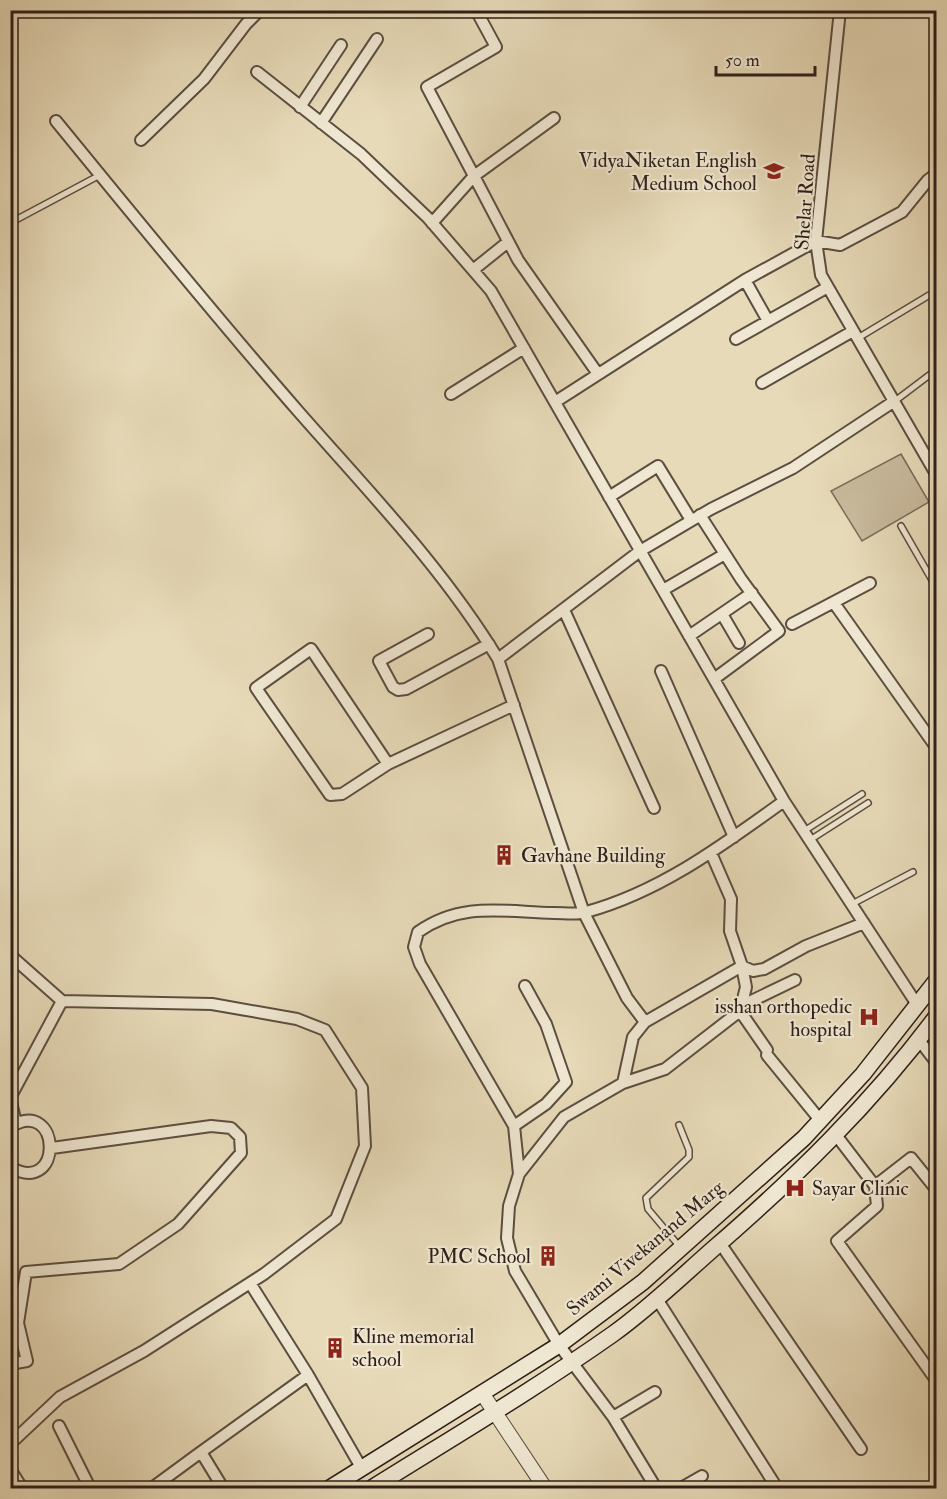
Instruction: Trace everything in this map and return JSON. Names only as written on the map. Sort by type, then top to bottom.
[{"type":"main road","name":"Swami Vivekanand Marg","points":[[330,1488],[559,1345],[602,1315],[681,1249],[767,1174],[820,1120],[863,1074],[936,981]]},
{"type":"main road","points":[[372,1488],[615,1333],[657,1299],[781,1190],[836,1135],[919,1040],[936,1017]]},
{"type":"street","points":[[141,140],[204,79],[246,24],[260,10]]},
{"type":"street","points":[[476,10],[496,47],[426,87],[518,260],[598,374]]},
{"type":"street","name":"Shelar Road","points":[[840,10],[816,241],[820,275],[893,402],[933,461],[936,474]]},
{"type":"street","points":[[321,123],[376,39]]},
{"type":"street","points":[[300,107],[341,45]]},
{"type":"street","points":[[257,72],[361,154],[432,223],[491,291],[784,801],[918,1006]]},
{"type":"street","points":[[432,223],[474,176],[554,118]]},
{"type":"street","points":[[56,121],[200,298],[429,561],[476,622],[498,659],[584,913],[627,998],[645,1022]]},
{"type":"street","points":[[555,402],[745,280],[816,241],[840,245],[902,212],[928,180],[936,174]]},
{"type":"street","points":[[473,270],[508,242]]},
{"type":"street","points":[[745,280],[768,321]]},
{"type":"street","points":[[736,339],[828,287]]},
{"type":"street","points":[[762,383],[855,334]]},
{"type":"street","points":[[451,394],[524,348]]},
{"type":"street","points":[[498,659],[640,551],[695,517],[793,468],[893,402]]},
{"type":"street","points":[[609,497],[658,466],[779,630],[714,679]]},
{"type":"street","points":[[663,590],[724,554]]},
{"type":"street","points":[[792,624],[870,583]]},
{"type":"street","points":[[689,636],[752,593]]},
{"type":"street","points":[[834,603],[936,747]]},
{"type":"street","points":[[564,610],[654,808]]},
{"type":"street","points":[[722,614],[739,643]]},
{"type":"street","points":[[428,634],[381,657],[379,661],[393,687],[398,690],[406,689],[489,644]]},
{"type":"street","points":[[388,764],[311,649],[256,688],[330,795],[342,794],[388,764],[514,705]]},
{"type":"street","points":[[661,671],[734,837]]},
{"type":"street","points":[[519,1174],[514,1126],[420,964],[414,947],[418,932],[433,921],[462,912],[494,909],[584,913],[636,895],[711,853],[784,801]]},
{"type":"street","points":[[711,853],[731,899],[729,931],[742,966],[746,987],[742,1008],[767,1053],[820,1120]]},
{"type":"street","points":[[742,966],[753,971],[764,969],[814,942],[864,922]]},
{"type":"street","points":[[10,955],[62,1001],[212,1004],[297,1019],[325,1030],[362,1088],[365,1146],[336,1218],[250,1283],[144,1351],[60,1397],[10,1444]]},
{"type":"street","points":[[622,1083],[633,1037],[645,1022],[742,966]]},
{"type":"street","points":[[656,1488],[613,1417],[559,1345],[515,1271],[507,1238],[509,1206],[519,1174],[564,1117],[622,1083],[665,1068],[742,1008],[795,980]]},
{"type":"street","points":[[514,1126],[546,1104],[566,1082],[546,1024],[525,986]]},
{"type":"street","points":[[10,1167],[25,1172],[40,1168],[46,1163],[52,1148],[47,1132],[41,1126],[25,1121],[13,1125],[10,1098],[62,1001]]},
{"type":"street","points":[[919,1040],[936,1062]]},
{"type":"street","points":[[10,1364],[27,1361],[18,1323],[26,1272],[119,1264],[178,1224],[241,1153],[240,1137],[231,1128],[211,1126],[52,1148]]},
{"type":"street","points":[[836,1135],[875,1186],[877,1206],[837,1241],[936,1380]]},
{"type":"street","points":[[875,1186],[911,1158],[936,1189]]},
{"type":"street","points":[[720,1243],[861,1449]]},
{"type":"street","points":[[250,1283],[308,1375],[362,1469]]},
{"type":"street","points":[[657,1299],[777,1488]]},
{"type":"street","points":[[152,1488],[308,1375]]},
{"type":"street","points":[[613,1417],[655,1392]]},
{"type":"street","points":[[482,1393],[545,1488]]},
{"type":"street","points":[[59,1426],[90,1488]]},
{"type":"street","points":[[201,1452],[223,1488]]},
{"type":"street","points":[[10,1469],[22,1488]]},
{"type":"street","points":[[681,1488],[702,1476]]},
{"type":"lane","points":[[10,223],[100,175]]},
{"type":"lane","points":[[855,334],[936,291]]},
{"type":"lane","points":[[893,402],[936,370]]},
{"type":"lane","points":[[901,526],[936,587]]},
{"type":"lane","points":[[807,836],[862,794]]},
{"type":"lane","points":[[807,836],[868,803]]},
{"type":"lane","points":[[852,904],[913,872]]},
{"type":"lane","points":[[679,1125],[689,1150],[689,1157],[646,1198],[648,1209],[681,1249]]},
{"type":"shaded area","points":[[901,454],[929,502],[862,541],[831,491]]},
{"type":"place","name":"VidyaNiketan English Medium School","points":[[774,171]]},
{"type":"place","name":"Gavhane Building","points":[[504,855]]},
{"type":"place","name":"isshan orthopedic hospital","points":[[869,1017]]},
{"type":"place","name":"Sayar Clinic","points":[[795,1188]]},
{"type":"place","name":"PMC School","points":[[548,1256]]},
{"type":"place","name":"Kline memorial school","points":[[335,1348]]}]
